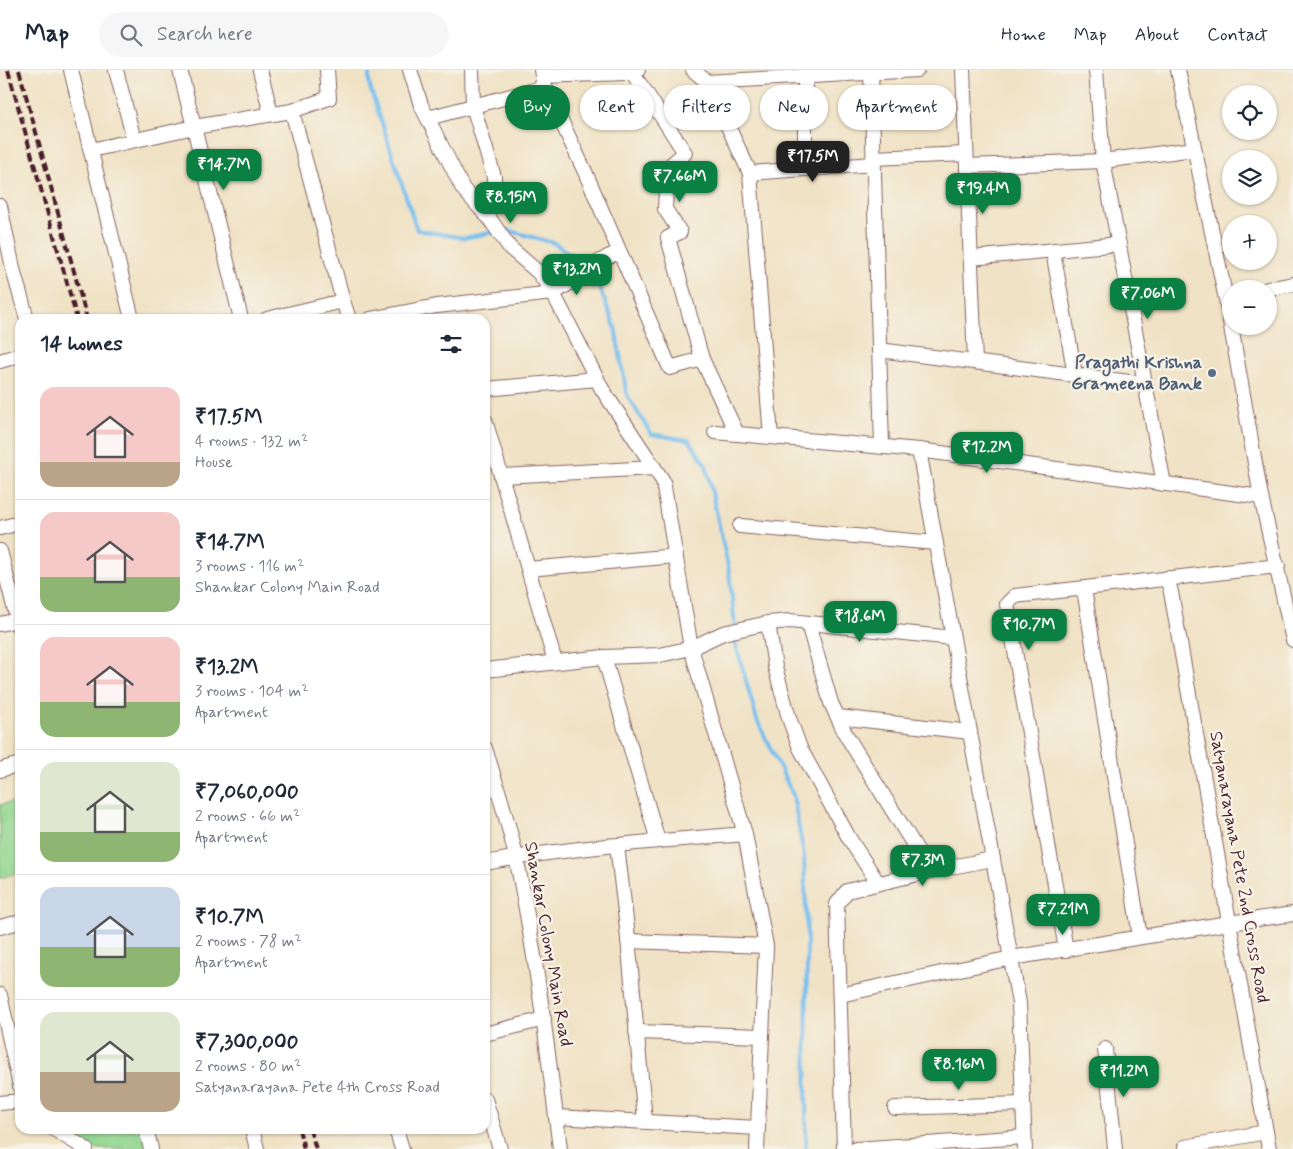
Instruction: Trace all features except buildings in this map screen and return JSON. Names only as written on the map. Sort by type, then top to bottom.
[{"type":"street","points":[[71,70],[131,314]]},
{"type":"street","points":[[116,70],[134,140]]},
{"type":"street","points":[[180,70],[240,314]]},
{"type":"street","points":[[260,70],[271,114]]},
{"type":"street","points":[[90,150],[194,127],[292,111],[329,98],[327,70]]},
{"type":"street","points":[[410,70],[418,97],[463,189],[510,248],[539,273],[553,293],[602,389],[663,481],[691,648],[745,834],[766,946],[757,1149]]},
{"type":"street","points":[[472,70],[473,106],[494,177],[494,193],[486,216]]},
{"type":"street","points":[[694,70],[707,82],[750,173],[771,437]]},
{"type":"street","points":[[707,82],[735,75],[917,70]]},
{"type":"street","points":[[963,70],[975,362]]},
{"type":"street","points":[[1096,70],[1104,161],[1164,484]]},
{"type":"street","points":[[1178,70],[1224,280]]},
{"type":"street","points":[[428,118],[473,106],[543,78],[635,71],[645,91],[685,153],[667,168],[665,209],[680,232],[668,238],[702,359],[737,434]]},
{"type":"street","points":[[871,71],[882,447]]},
{"type":"street","points":[[805,73],[805,169]]},
{"type":"street","points":[[543,78],[670,368],[702,359]]},
{"type":"street","points":[[292,111],[347,314]]},
{"type":"street","points":[[750,173],[874,161],[1104,161],[1194,148]]},
{"type":"street","points":[[0,206],[14,273],[26,314]]},
{"type":"street","points":[[971,258],[1119,244]]},
{"type":"street","points":[[1054,250],[1075,375]]},
{"type":"street","points":[[396,314],[437,306],[553,293],[567,286],[590,268],[619,252]]},
{"type":"street","points":[[1277,287],[1293,284]]},
{"type":"street","points":[[288,314],[343,301]]},
{"type":"street","points":[[1235,335],[1262,497],[1293,640]]},
{"type":"street","points":[[879,350],[1145,384]]},
{"type":"street","points":[[0,361],[15,356]]},
{"type":"street","points":[[490,389],[597,379]]},
{"type":"street","points":[[714,432],[919,450],[1262,497]]},
{"type":"street","points":[[490,438],[554,662]]},
{"type":"street","points":[[856,1149],[1025,1143],[1019,1003],[919,450]]},
{"type":"street","points":[[501,476],[654,468]]},
{"type":"street","points":[[0,528],[15,525]]},
{"type":"street","points":[[740,526],[936,543]]},
{"type":"street","points":[[0,551],[15,609]]},
{"type":"street","points":[[528,569],[676,556]]},
{"type":"street","points":[[1066,950],[1007,604],[1014,596],[1278,566]]},
{"type":"street","name":"Satyanarayana Pete 2nd Cross Road","points":[[1167,578],[1269,1149]]},
{"type":"street","points":[[1084,588],[1140,937]]},
{"type":"street","points":[[490,669],[604,657],[660,654],[691,648],[723,633],[768,622],[790,621],[954,638]]},
{"type":"street","points":[[768,622],[776,667],[789,718],[800,748],[849,838],[878,883]]},
{"type":"street","points":[[0,624],[15,625]]},
{"type":"street","points":[[808,624],[831,703],[846,735],[930,871]]},
{"type":"street","points":[[604,657],[658,841]]},
{"type":"street","points":[[838,717],[970,732]]},
{"type":"street","name":"Shankar Colony Main Road","points":[[490,764],[516,857],[544,1019],[560,1149]]},
{"type":"street","points":[[0,770],[15,766]]},
{"type":"street","points":[[490,862],[516,857],[658,841],[745,834]]},
{"type":"street","points":[[617,846],[645,1121]]},
{"type":"street","points":[[844,1149],[837,904],[847,891],[930,871],[993,859]]},
{"type":"street","points":[[840,995],[1011,958],[1229,922],[1293,914]]},
{"type":"street","points":[[0,927],[15,923]]},
{"type":"street","points":[[628,941],[766,946]]},
{"type":"street","points":[[0,994],[15,1063]]},
{"type":"street","points":[[490,1033],[544,1019]]},
{"type":"street","points":[[636,1032],[762,1036]]},
{"type":"street","points":[[1105,1049],[1115,1149]]},
{"type":"street","points":[[895,1108],[1023,1104]]},
{"type":"street","points":[[490,1116],[500,1149]]},
{"type":"street","points":[[556,1117],[758,1128]]},
{"type":"street","points":[[1185,1147],[1266,1132]]},
{"type":"street","points":[[62,1134],[86,1149]]},
{"type":"street","points":[[147,1134],[151,1149]]},
{"type":"street","points":[[253,1134],[257,1149]]},
{"type":"street","points":[[398,1134],[402,1149]]},
{"type":"green space","points":[[15,801],[15,874],[0,878],[0,805]]},
{"type":"green space","points":[[66,1134],[145,1134],[148,1149],[90,1149]]},
{"type":"waterway","points":[[369,70],[369,84],[417,230],[464,238],[494,232]]},
{"type":"waterway","points":[[501,231],[507,230],[554,243],[587,266]]},
{"type":"waterway","points":[[593,271],[615,327],[627,395],[651,434],[689,440],[706,465],[729,571],[735,626]]},
{"type":"waterway","points":[[735,633],[736,645],[757,720],[793,795],[804,856],[807,937],[806,1149]]},
{"type":"railway","points":[[8,70],[76,314]]},
{"type":"railway","points":[[19,70],[86,314]]},
{"type":"railway","points":[[300,1134],[304,1149]]},
{"type":"railway","points":[[312,1134],[316,1149]]},
{"type":"place","name":"Pragathi Krishna Grameena Bank","points":[[1212,373]]}]
